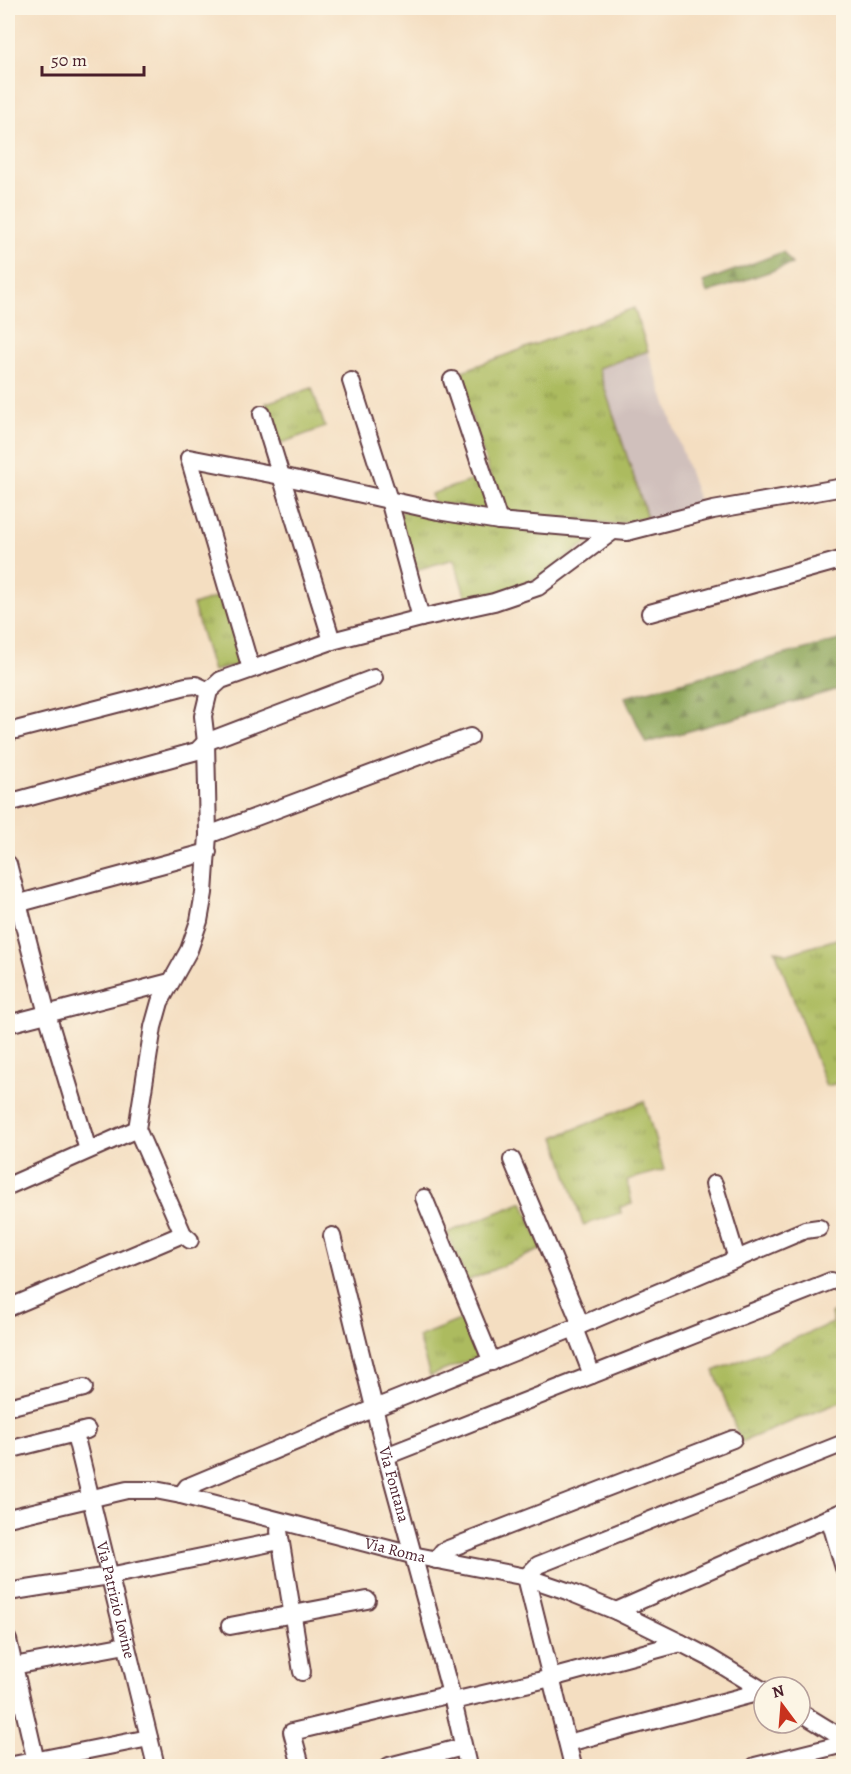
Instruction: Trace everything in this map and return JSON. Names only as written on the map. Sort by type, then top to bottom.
[{"type":"street","points":[[452,380],[499,521]]},
{"type":"street","points":[[351,381],[421,618]]},
{"type":"street","points":[[262,414],[332,641]]},
{"type":"street","points":[[251,669],[189,458],[438,511],[499,521],[627,532],[713,510],[843,487]]},
{"type":"street","points":[[8,1308],[187,1237],[137,1129],[153,1027],[160,1002],[189,951],[195,936],[204,893],[208,844],[206,742],[202,716],[209,691],[221,680],[332,641],[494,602],[538,587],[612,531]]},
{"type":"street","points":[[650,613],[843,559]]},
{"type":"street","points":[[8,803],[197,751],[206,742],[374,678]]},
{"type":"street","points":[[8,732],[186,686],[196,685],[209,691]]},
{"type":"street","points":[[13,905],[208,844],[470,737]]},
{"type":"street","points":[[8,864],[13,905],[88,1150]]},
{"type":"street","points":[[8,1024],[170,982]]},
{"type":"street","points":[[8,1186],[137,1129]]},
{"type":"street","points":[[512,1160],[577,1327],[592,1375]]},
{"type":"street","points":[[714,1184],[737,1259]]},
{"type":"street","points":[[424,1198],[492,1362]]},
{"type":"street","points":[[181,1495],[187,1487],[375,1408],[577,1327],[805,1230],[819,1228]]},
{"type":"street","name":"Via Fontana","points":[[332,1236],[386,1456],[452,1698],[468,1767]]},
{"type":"street","points":[[386,1456],[831,1281]]},
{"type":"street","points":[[8,1407],[84,1388]]},
{"type":"street","name":"Via Patrizio Iovine","points":[[8,1450],[81,1432],[91,1498],[156,1767]]},
{"type":"street","points":[[436,1560],[443,1551],[733,1438]]},
{"type":"street","points":[[573,1767],[526,1577],[538,1565],[843,1443]]},
{"type":"street","name":"Via Roma","points":[[8,1518],[141,1488],[181,1495],[412,1555],[526,1577],[567,1590],[681,1643],[752,1684]]},
{"type":"street","points":[[616,1611],[836,1514],[843,1568]]},
{"type":"street","points":[[277,1520],[302,1672]]},
{"type":"street","points":[[8,1592],[109,1576],[280,1541]]},
{"type":"street","points":[[230,1626],[368,1600]]},
{"type":"street","points":[[8,1640],[10,1667],[36,1764]]},
{"type":"street","points":[[301,1767],[292,1732],[551,1677],[681,1643]]},
{"type":"street","points":[[10,1667],[126,1645]]},
{"type":"street","points":[[568,1743],[752,1694]]},
{"type":"street","points":[[812,1720],[843,1739]]},
{"type":"street","points":[[8,1766],[36,1764],[149,1738]]},
{"type":"street","points":[[755,1767],[843,1744]]},
{"type":"street","points":[[389,1767],[463,1747]]},
{"type":"shaded area","points":[[648,351],[702,510],[649,524],[598,368]]},
{"type":"green space","points":[[783,252],[792,264],[707,293],[703,282]]},
{"type":"green space","points":[[634,308],[648,351],[598,368],[647,517],[616,524],[502,512],[457,373]]},
{"type":"green space","points":[[312,388],[325,427],[279,444],[266,403]]},
{"type":"green space","points":[[479,478],[489,508],[486,510],[433,502],[431,494]]},
{"type":"green space","points":[[403,511],[587,536],[588,542],[542,576],[528,583],[467,602],[454,559],[415,570],[399,516]]},
{"type":"green space","points":[[223,595],[243,664],[213,671],[193,605]]},
{"type":"green space","points":[[843,639],[843,688],[646,743],[625,697]]},
{"type":"green space","points":[[843,937],[843,1082],[826,1086],[775,950],[788,954]]},
{"type":"green space","points":[[644,1101],[664,1170],[627,1180],[632,1204],[620,1207],[621,1213],[583,1225],[555,1137]]},
{"type":"green space","points":[[523,1202],[542,1249],[467,1281],[447,1233]]},
{"type":"green space","points":[[843,1310],[843,1401],[741,1442],[714,1371],[833,1323],[831,1313]]},
{"type":"green space","points":[[467,1317],[483,1355],[430,1376],[418,1337]]}]
